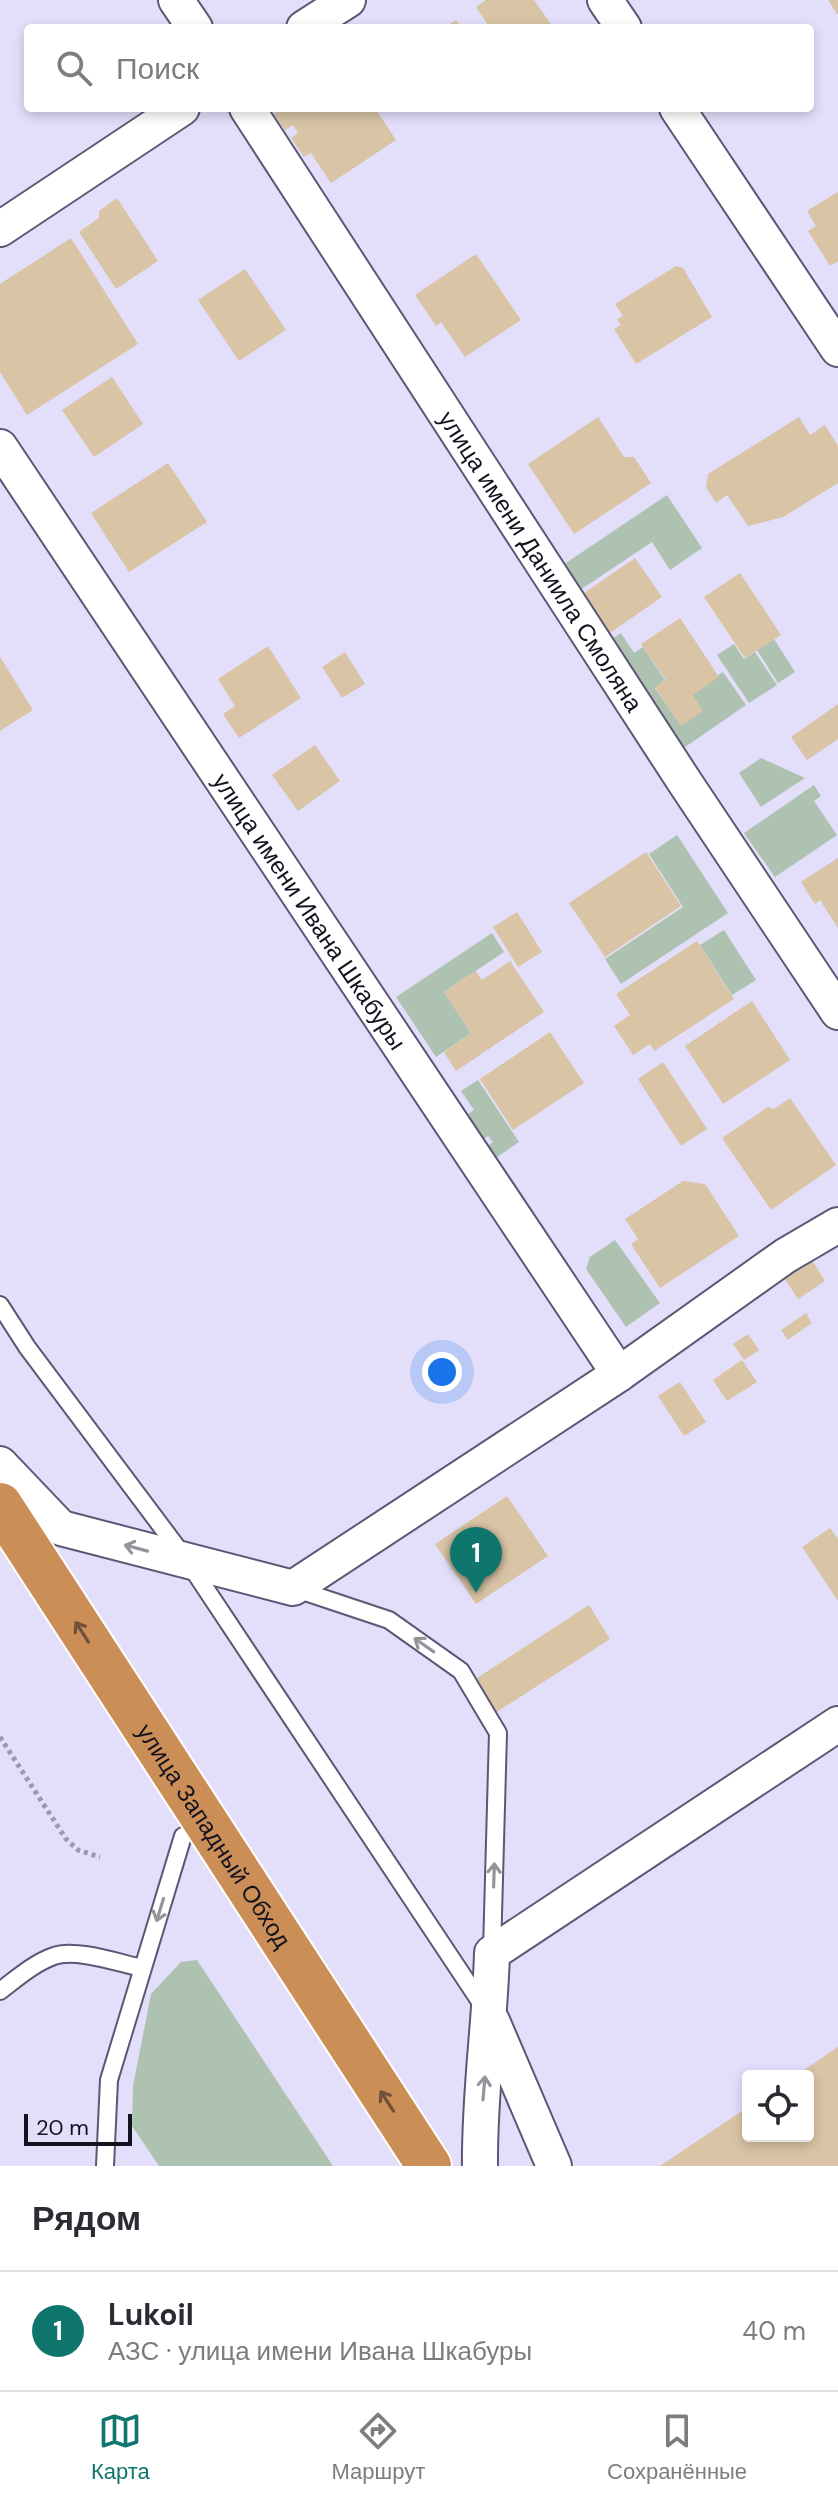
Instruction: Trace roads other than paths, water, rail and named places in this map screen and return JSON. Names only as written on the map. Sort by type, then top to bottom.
[{"type":"highway","name":"улица Западный Обход","points":[[0,1505],[429,2166]]},
{"type":"highway","name":"улица Западный Обход","points":[[0,1558],[183,1836],[393,2166]]},
{"type":"street","points":[[176,0],[192,24]]},
{"type":"street","points":[[310,24],[348,0]]},
{"type":"street","points":[[605,0],[621,24]]},
{"type":"street","points":[[0,229],[176,112]]},
{"type":"street","name":"улица имени Даниила Смоляна","points":[[250,112],[684,781],[838,1012]]},
{"type":"street","points":[[680,112],[838,349]]},
{"type":"street","name":"улица имени Ивана Шкабуры","points":[[0,447],[619,1374]]},
{"type":"street","points":[[0,1464],[61,1528],[293,1588],[619,1374],[785,1256],[838,1225]]},
{"type":"street","points":[[480,2166],[479,2134],[490,2017],[492,1953],[838,1724]]},
{"type":"street","points":[[490,2017],[554,2166]]},
{"type":"lane","points":[[0,1305],[27,1347],[188,1562],[490,2017]]},
{"type":"lane","points":[[293,1588],[389,1620],[461,1671],[498,1733],[492,1953]]},
{"type":"lane","points":[[105,2166],[109,2080],[183,1836]]},
{"type":"lane","points":[[0,1991],[26,1971],[56,1955],[82,1955],[142,1968]]},
{"type":"place","name":"Lukoil","points":[[476,1593]]}]
